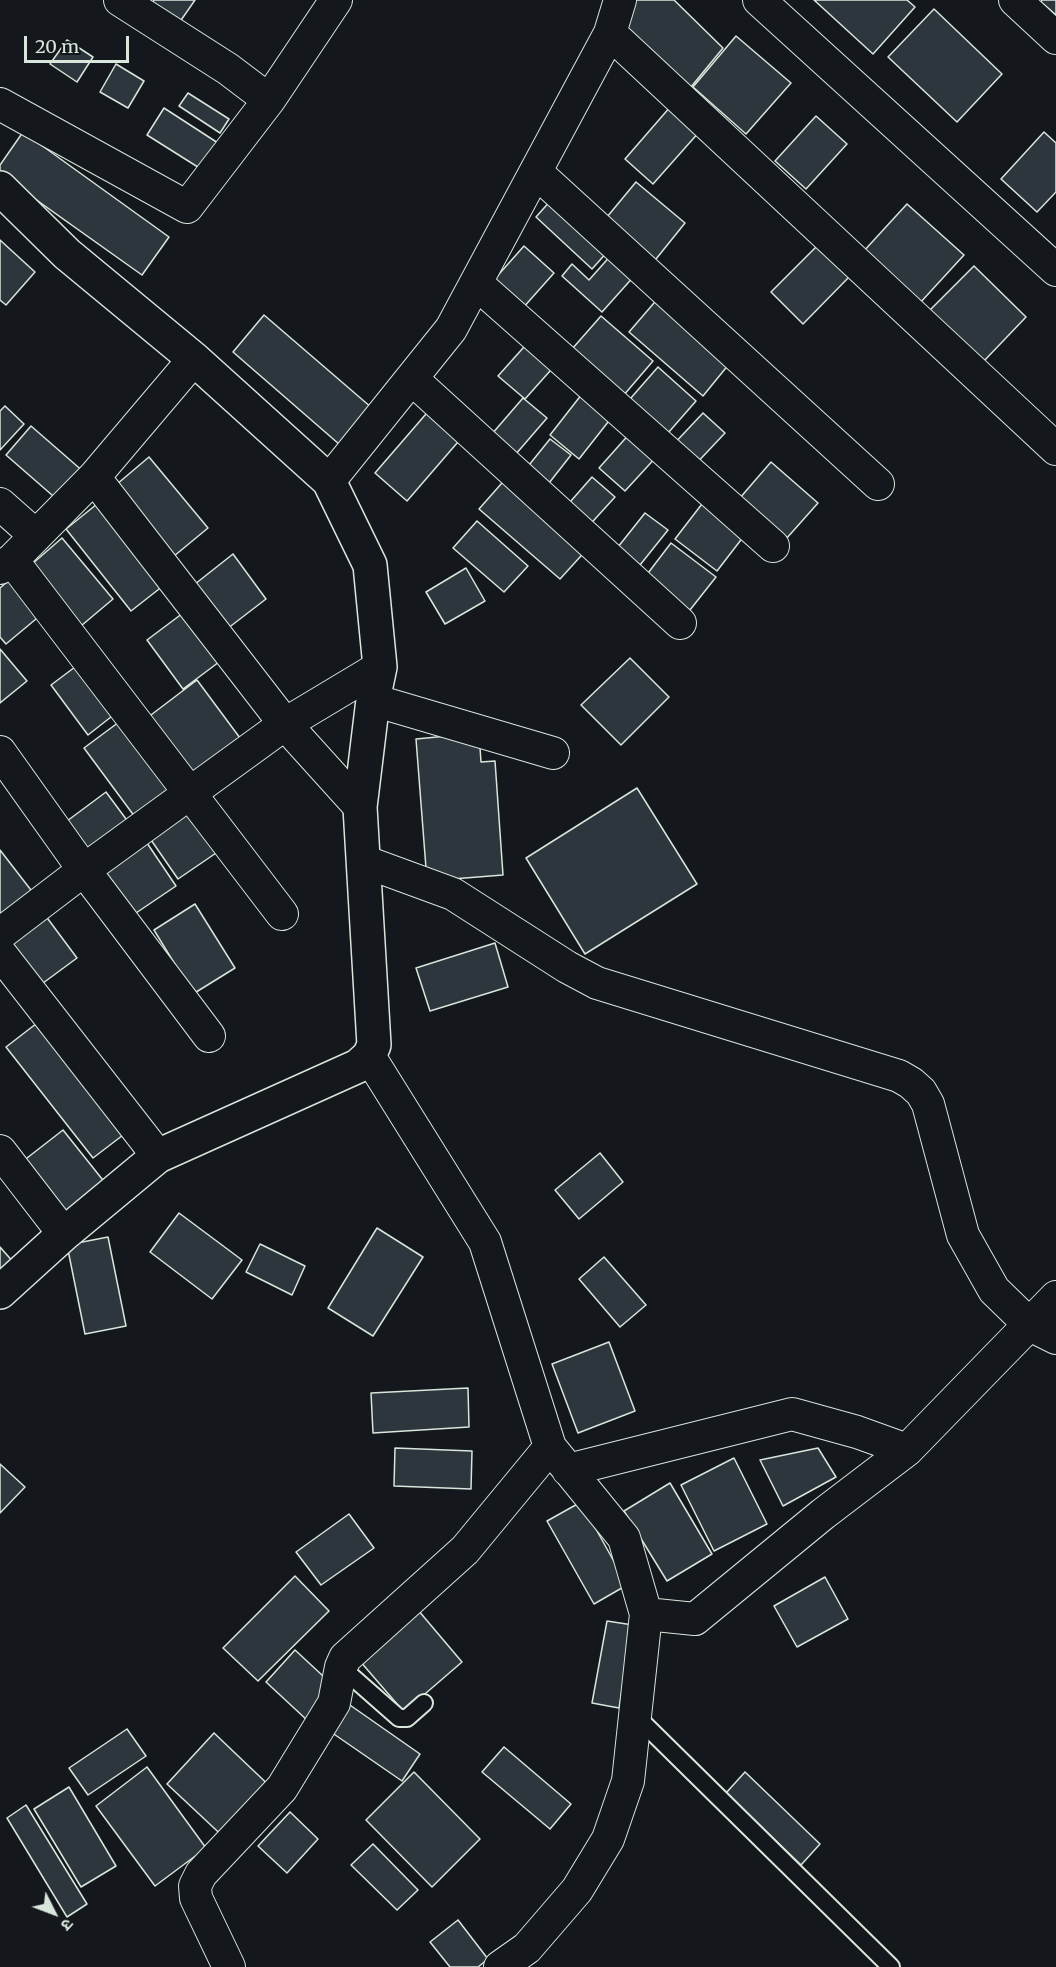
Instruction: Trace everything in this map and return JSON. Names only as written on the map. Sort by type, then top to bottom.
[{"type":"street","points":[[120,0],[228,69],[269,100]]},
{"type":"street","points":[[0,104],[187,207],[269,100],[336,0]]},
{"type":"street","points":[[328,481],[452,329],[610,33],[620,0]]},
{"type":"street","points":[[759,0],[1056,270]]},
{"type":"street","points":[[1015,0],[1056,38]]},
{"type":"street","points":[[610,33],[1056,449]]},
{"type":"street","points":[[536,172],[878,484]]},
{"type":"street","points":[[0,188],[67,254],[194,359],[328,481],[370,565],[380,667],[373,700],[360,807],[374,1045],[369,1056],[358,1066],[158,1156],[64,1233],[0,1292]]},
{"type":"street","points":[[476,284],[772,546]]},
{"type":"street","points":[[194,359],[94,477],[6,564],[282,914]]},
{"type":"street","points":[[412,380],[680,623]]},
{"type":"street","points":[[94,477],[285,724],[360,807]]},
{"type":"street","points":[[0,504],[35,535]]},
{"type":"street","points":[[0,934],[285,724],[380,667]]},
{"type":"street","points":[[373,700],[553,753]]},
{"type":"street","points":[[0,752],[84,870],[209,1036]]},
{"type":"street","points":[[363,861],[453,894],[567,968],[597,983],[899,1076],[911,1083],[921,1092],[928,1104],[963,1235],[994,1290],[1043,1332]]},
{"type":"street","points":[[0,952],[158,1156]]},
{"type":"street","points":[[369,1056],[485,1242],[559,1458],[624,1538],[646,1614],[628,1781],[608,1839],[578,1890],[527,1947],[500,1967]]},
{"type":"street","points":[[0,1151],[64,1233]]},
{"type":"street","points":[[646,1614],[695,1619],[823,1514],[908,1450],[1043,1332],[1056,1297]]},
{"type":"street","points":[[229,1967],[196,1898],[195,1886],[201,1874],[282,1788],[334,1703],[345,1658],[465,1550],[559,1458],[792,1414],[908,1450]]},
{"type":"lane","points":[[341,1667],[399,1718],[407,1718],[424,1703]]},
{"type":"lane","points":[[636,1716],[891,1967]]},
{"type":"building","points":[[154,0],[195,0],[177,26],[150,7]]},
{"type":"building","points":[[633,0],[674,0],[723,48],[686,93],[617,17]]},
{"type":"building","points":[[814,0],[907,0],[915,7],[873,54]]},
{"type":"building","points":[[1042,0],[1056,0],[1056,15],[1041,2]]},
{"type":"building","points":[[934,9],[1002,74],[957,122],[888,57]]},
{"type":"building","points":[[736,36],[791,83],[746,134],[693,87]]},
{"type":"building","points":[[67,40],[93,57],[77,82],[50,64]]},
{"type":"building","points":[[116,64],[144,81],[128,108],[100,92]]},
{"type":"building","points":[[188,93],[229,119],[220,133],[179,106]]},
{"type":"building","points":[[671,106],[700,131],[653,184],[625,159]]},
{"type":"building","points":[[164,108],[218,143],[201,169],[147,135]]},
{"type":"building","points":[[816,116],[847,144],[806,189],[775,161]]},
{"type":"building","points":[[23,132],[169,237],[142,275],[0,174],[0,165]]},
{"type":"building","points":[[1044,132],[1056,143],[1056,192],[1037,212],[1001,179]]},
{"type":"building","points":[[636,182],[685,223],[652,264],[602,223]]},
{"type":"building","points":[[552,199],[609,250],[592,269],[536,217]]},
{"type":"building","points":[[907,204],[964,255],[919,304],[862,253]]},
{"type":"building","points":[[0,240],[35,272],[6,305],[0,300]]},
{"type":"building","points":[[818,245],[850,276],[803,324],[771,292]]},
{"type":"building","points":[[524,246],[554,273],[522,309],[492,282]]},
{"type":"building","points":[[613,253],[636,274],[602,312],[562,276],[572,264],[589,280]]},
{"type":"building","points":[[974,266],[1026,317],[983,362],[930,310]]},
{"type":"building","points":[[660,296],[734,358],[703,396],[629,332]]},
{"type":"building","points":[[264,315],[379,414],[347,451],[233,352]]},
{"type":"building","points":[[601,316],[653,361],[617,403],[565,357]]},
{"type":"building","points":[[532,338],[558,362],[525,399],[498,376]]},
{"type":"building","points":[[658,367],[696,401],[661,441],[623,407]]},
{"type":"building","points":[[582,394],[612,417],[579,459],[550,435]]},
{"type":"building","points":[[523,398],[547,418],[509,462],[485,442]]},
{"type":"building","points":[[5,406],[24,424],[0,450],[0,411]]},
{"type":"building","points":[[432,407],[464,435],[407,501],[375,473]]},
{"type":"building","points":[[703,413],[725,433],[692,468],[671,447]]},
{"type":"building","points":[[31,426],[85,473],[60,502],[6,455]]},
{"type":"building","points":[[632,431],[658,455],[625,491],[599,468]]},
{"type":"building","points":[[550,439],[571,455],[542,492],[521,475]]},
{"type":"building","points":[[149,457],[208,528],[168,561],[110,490]]},
{"type":"building","points":[[771,462],[818,503],[786,539],[739,499]]},
{"type":"building","points":[[509,475],[590,546],[560,579],[479,509]]},
{"type":"building","points":[[592,477],[615,497],[585,530],[563,510]]},
{"type":"building","points":[[102,500],[168,582],[131,611],[66,529]]},
{"type":"building","points":[[705,500],[747,532],[717,571],[675,539]]},
{"type":"building","points":[[645,513],[668,530],[636,570],[614,552]]},
{"type":"building","points":[[477,521],[528,566],[504,592],[453,548]]},
{"type":"building","points":[[62,538],[113,599],[75,631],[24,571]]},
{"type":"building","points":[[671,543],[716,577],[686,615],[642,581]]},
{"type":"building","points":[[233,554],[266,599],[223,632],[190,588]]},
{"type":"building","points":[[466,568],[485,601],[445,624],[426,592]]},
{"type":"building","points":[[13,577],[42,614],[6,644],[0,637],[0,588]]},
{"type":"building","points":[[191,607],[227,656],[183,689],[147,640]]},
{"type":"building","points":[[0,649],[27,681],[0,703]]},
{"type":"building","points":[[630,658],[669,697],[621,745],[581,705]]},
{"type":"building","points":[[79,664],[116,713],[88,735],[51,685]]},
{"type":"building","points":[[197,680],[243,742],[189,783],[143,721]]},
{"type":"building","points":[[119,722],[170,791],[135,817],[84,748]]},
{"type":"building","points":[[479,733],[481,762],[495,761],[503,875],[427,881],[416,739]]},
{"type":"building","points":[[637,788],[697,884],[585,954],[526,858]]},
{"type":"building","points":[[106,792],[132,827],[89,859],[63,824]]},
{"type":"building","points":[[189,809],[219,851],[178,879],[149,837]]},
{"type":"building","points":[[147,843],[176,886],[133,915],[104,873]]},
{"type":"building","points":[[0,850],[34,894],[0,921]]},
{"type":"building","points":[[195,904],[235,968],[193,994],[154,930]]},
{"type":"building","points":[[45,915],[77,958],[39,986],[7,944]]},
{"type":"building","points":[[495,943],[508,987],[430,1011],[416,968]]},
{"type":"building","points":[[41,1020],[127,1132],[93,1158],[6,1047]]},
{"type":"building","points":[[63,1130],[110,1189],[66,1225],[18,1165]]},
{"type":"building","points":[[600,1153],[623,1182],[579,1219],[555,1190]]},
{"type":"building","points":[[179,1213],[242,1260],[212,1299],[150,1252]]},
{"type":"building","points":[[377,1228],[423,1257],[373,1336],[328,1308]]},
{"type":"building","points":[[108,1237],[126,1326],[85,1334],[67,1245]]},
{"type":"building","points":[[260,1244],[305,1266],[292,1295],[246,1272]]},
{"type":"building","points":[[0,1247],[15,1264],[0,1277]]},
{"type":"building","points":[[604,1257],[646,1305],[620,1327],[579,1279]]},
{"type":"building","points":[[609,1342],[635,1411],[578,1433],[552,1364]]},
{"type":"building","points":[[468,1388],[469,1427],[373,1433],[371,1393]]},
{"type":"building","points":[[395,1448],[472,1451],[471,1489],[394,1486]]},
{"type":"building","points":[[818,1448],[836,1477],[783,1506],[760,1460]]},
{"type":"building","points":[[734,1458],[767,1524],[714,1551],[681,1485]]},
{"type":"building","points":[[0,1464],[25,1487],[0,1513]]},
{"type":"building","points":[[670,1483],[712,1554],[667,1581],[624,1511]]},
{"type":"building","points":[[581,1502],[627,1585],[594,1604],[547,1521]]},
{"type":"building","points":[[349,1514],[374,1548],[321,1585],[296,1552]]},
{"type":"building","points":[[295,1576],[329,1611],[258,1681],[223,1648]]},
{"type":"building","points":[[825,1577],[848,1619],[797,1647],[774,1606]]},
{"type":"building","points":[[418,1610],[462,1662],[404,1712],[359,1660]]},
{"type":"building","points":[[607,1621],[633,1625],[619,1708],[592,1703]]},
{"type":"building","points":[[295,1650],[337,1689],[308,1721],[266,1682]]},
{"type":"building","points":[[347,1703],[420,1754],[402,1781],[328,1730]]},
{"type":"building","points":[[127,1729],[146,1756],[88,1795],[69,1768]]},
{"type":"building","points":[[214,1733],[277,1793],[230,1843],[167,1784]]},
{"type":"building","points":[[504,1747],[571,1804],[550,1829],[482,1772]]},
{"type":"building","points":[[147,1767],[206,1848],[155,1886],[96,1806]]},
{"type":"building","points":[[414,1772],[480,1839],[432,1887],[366,1820]]},
{"type":"building","points":[[745,1772],[820,1844],[801,1865],[726,1793]]},
{"type":"building","points":[[69,1787],[116,1866],[81,1887],[34,1809]]},
{"type":"building","points":[[26,1805],[87,1904],[67,1917],[7,1818]]},
{"type":"building","points":[[290,1812],[318,1839],[287,1873],[258,1846]]},
{"type":"building","points":[[373,1844],[418,1890],[397,1910],[351,1865]]},
{"type":"building","points":[[458,1920],[488,1959],[478,1967],[450,1967],[430,1942]]}]
